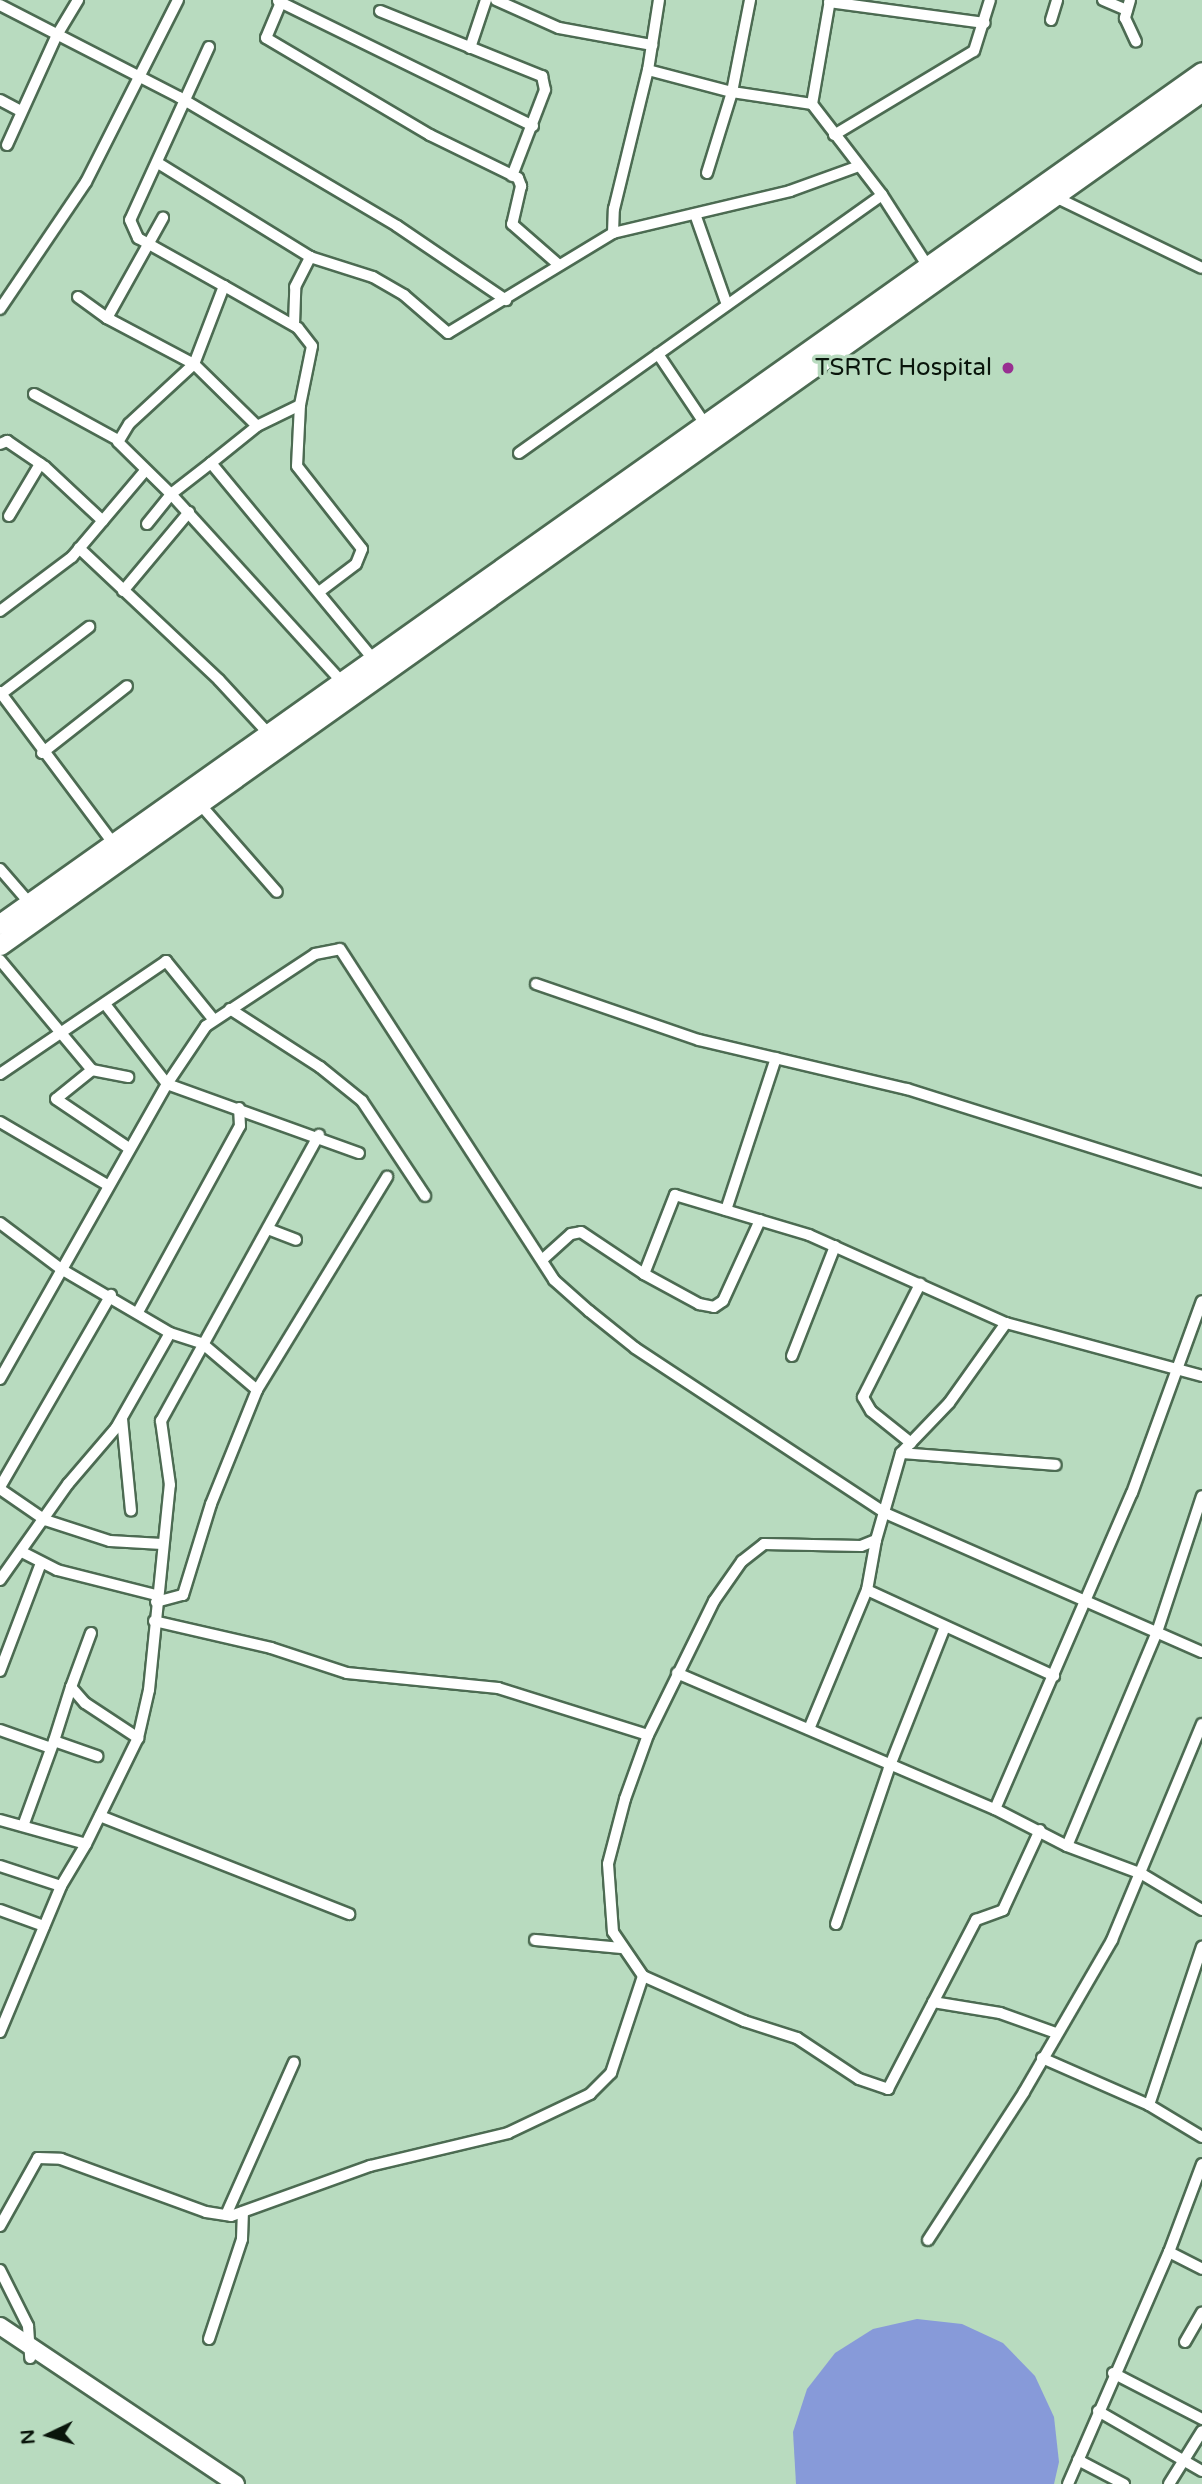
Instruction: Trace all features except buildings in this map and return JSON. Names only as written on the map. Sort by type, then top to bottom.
[{"type":"highway","points":[[0,945],[113,843],[269,734],[348,690],[374,660],[1202,72]]},
{"type":"highway","points":[[0,925],[36,910],[199,803],[348,690],[1202,91]]},
{"type":"street","points":[[7,145],[57,35],[78,0]]},
{"type":"street","points":[[0,309],[86,182],[177,0]]},
{"type":"street","points":[[470,48],[486,0]]},
{"type":"street","points":[[496,0],[559,28],[652,45]]},
{"type":"street","points":[[613,233],[614,209],[648,70],[659,0]]},
{"type":"street","points":[[707,173],[732,92],[750,0]]},
{"type":"street","points":[[900,13],[904,0]]},
{"type":"street","points":[[834,135],[974,51],[985,23],[990,0]]},
{"type":"street","points":[[1051,19],[1057,0]]},
{"type":"street","points":[[1103,0],[1128,5],[1126,26],[1136,42]]},
{"type":"street","points":[[533,126],[280,1],[266,38],[430,135],[512,176],[521,186],[512,224],[559,265]]},
{"type":"street","points":[[927,265],[882,195],[812,104],[830,1],[985,23]]},
{"type":"street","points":[[0,5],[184,100],[397,226],[506,300]]},
{"type":"street","points":[[380,11],[542,76],[545,90],[512,176]]},
{"type":"street","points":[[209,47],[130,220],[138,238],[294,325],[312,346],[300,405],[297,466],[362,550],[356,564],[319,592]]},
{"type":"street","points":[[648,70],[732,92],[812,104]]},
{"type":"street","points":[[0,100],[21,111]]},
{"type":"street","points":[[158,163],[310,257],[373,277],[404,295],[448,333],[613,233],[790,191],[859,166]]},
{"type":"street","points":[[519,453],[882,195]]},
{"type":"street","points":[[1053,196],[1202,268]]},
{"type":"street","points":[[695,214],[727,305]]},
{"type":"street","points":[[107,318],[163,218]]},
{"type":"street","points":[[294,325],[295,287],[310,257]]},
{"type":"street","points":[[118,440],[194,364],[223,286]]},
{"type":"street","points":[[78,297],[107,318],[194,364],[257,426]]},
{"type":"street","points":[[658,354],[705,424]]},
{"type":"street","points":[[33,394],[118,440],[145,471],[188,512],[348,690]]},
{"type":"street","points":[[147,524],[171,494],[257,426],[300,405]]},
{"type":"street","points":[[0,444],[7,441],[40,464],[103,521]]},
{"type":"street","points":[[211,463],[374,660]]},
{"type":"street","points":[[9,516],[40,464]]},
{"type":"street","points":[[0,611],[79,548],[145,471]]},
{"type":"street","points":[[123,591],[188,512]]},
{"type":"street","points":[[79,548],[219,680],[269,734]]},
{"type":"street","points":[[89,627],[1,693],[43,753],[113,843]]},
{"type":"street","points":[[43,753],[127,686]]},
{"type":"street","points":[[199,803],[277,892]]},
{"type":"street","points":[[0,869],[36,910]]},
{"type":"street","points":[[0,1379],[167,1084],[214,1020],[315,954],[340,949],[554,1280],[635,1348],[885,1513],[1202,1652]]},
{"type":"street","points":[[0,960],[92,1070],[128,1077]]},
{"type":"street","points":[[0,1074],[166,961],[214,1020]]},
{"type":"street","points":[[536,984],[699,1040],[907,1089],[1202,1182]]},
{"type":"street","points":[[105,1004],[167,1084],[319,1135],[359,1153]]},
{"type":"street","points":[[230,1009],[320,1067],[362,1101],[425,1196]]},
{"type":"street","points":[[726,1210],[776,1058]]},
{"type":"street","points":[[92,1070],[56,1099],[130,1149]]},
{"type":"street","points":[[138,1312],[240,1126],[239,1108]]},
{"type":"street","points":[[0,1122],[109,1186]]},
{"type":"street","points":[[0,2032],[61,1886],[86,1844],[138,1738],[149,1690],[156,1599],[170,1485],[161,1421],[319,1135]]},
{"type":"street","points":[[22,1552],[41,1563],[156,1599],[183,1595],[211,1504],[257,1390],[387,1177]]},
{"type":"street","points":[[644,1274],[675,1195],[835,1246],[1006,1323],[1202,1376]]},
{"type":"street","points":[[542,1260],[571,1234],[582,1233],[644,1274],[705,1307],[719,1304],[760,1220]]},
{"type":"street","points":[[0,1224],[61,1269],[111,1295],[170,1333],[203,1344],[257,1390]]},
{"type":"street","points":[[268,1229],[296,1240]]},
{"type":"street","points":[[792,1356],[835,1246]]},
{"type":"street","points":[[911,1443],[871,1411],[863,1397],[920,1284]]},
{"type":"street","points":[[111,1295],[0,1488],[45,1520],[110,1541],[162,1544]]},
{"type":"street","points":[[995,1809],[1132,1493],[1202,1301]]},
{"type":"street","points":[[809,1729],[867,1590],[876,1540],[901,1452],[949,1403],[1006,1323]]},
{"type":"street","points":[[0,1580],[68,1484],[122,1419],[170,1333]]},
{"type":"street","points":[[122,1419],[131,1511]]},
{"type":"street","points":[[901,1452],[1056,1465]]},
{"type":"street","points":[[1067,1846],[1157,1632],[1202,1496]]},
{"type":"street","points":[[876,1540],[861,1546],[764,1544],[741,1561],[714,1601],[648,1735],[608,1864],[613,1932],[622,1948],[643,1976],[744,2021],[797,2038],[859,2079],[888,2089],[979,1915],[1003,1910],[1040,1830]]},
{"type":"street","points":[[0,1671],[41,1563]]},
{"type":"street","points":[[867,1590],[944,1629],[1054,1676]]},
{"type":"street","points":[[154,1621],[271,1648],[347,1673],[498,1688],[648,1735]]},
{"type":"street","points":[[836,1924],[889,1768],[944,1629]]},
{"type":"street","points":[[23,1826],[91,1633]]},
{"type":"street","points":[[677,1673],[809,1729],[889,1768],[995,1809],[1067,1846],[1142,1874],[1202,1910]]},
{"type":"street","points":[[71,1687],[85,1703],[138,1738]]},
{"type":"street","points":[[928,2239],[1042,2059],[1112,1940],[1142,1874],[1202,1724]]},
{"type":"street","points":[[0,1730],[97,1756]]},
{"type":"street","points":[[100,1816],[349,1914]]},
{"type":"street","points":[[0,1820],[86,1844]]},
{"type":"street","points":[[0,1866],[61,1886]]},
{"type":"street","points":[[0,1910],[44,1926]]},
{"type":"street","points":[[535,1940],[622,1948]]},
{"type":"street","points":[[1149,2105],[1202,1947]]},
{"type":"street","points":[[0,2226],[31,2163],[51,2156],[226,2216],[370,2166],[508,2133],[556,2114],[590,2094],[611,2073],[643,1976]]},
{"type":"street","points":[[933,2002],[1000,2013],[1056,2033]]},
{"type":"street","points":[[1042,2059],[1149,2105],[1202,2137]]},
{"type":"street","points":[[226,2216],[294,2062]]},
{"type":"street","points":[[1068,2484],[1113,2374],[1169,2252],[1202,2164]]},
{"type":"street","points":[[209,2339],[242,2239],[243,2212]]},
{"type":"street","points":[[1169,2252],[1202,2269]]},
{"type":"street","points":[[0,2270],[28,2326],[30,2352]]},
{"type":"street","points":[[1185,2342],[1202,2313]]},
{"type":"street","points":[[0,2326],[30,2352],[217,2484]]},
{"type":"street","points":[[0,2339],[30,2352],[236,2484]]},
{"type":"street","points":[[1113,2374],[1202,2419]]},
{"type":"street","points":[[1098,2412],[1202,2471]]},
{"type":"street","points":[[1169,2484],[1186,2462],[1202,2431]]},
{"type":"street","points":[[1078,2460],[1124,2484]]},
{"type":"water","points":[[917,2319],[962,2324],[1003,2343],[1035,2376],[1054,2417],[1059,2462],[1054,2484],[796,2484],[793,2432],[807,2389],[835,2353],[873,2329]]},
{"type":"place","name":"TSRTC Hospital","points":[[1008,368]]}]
